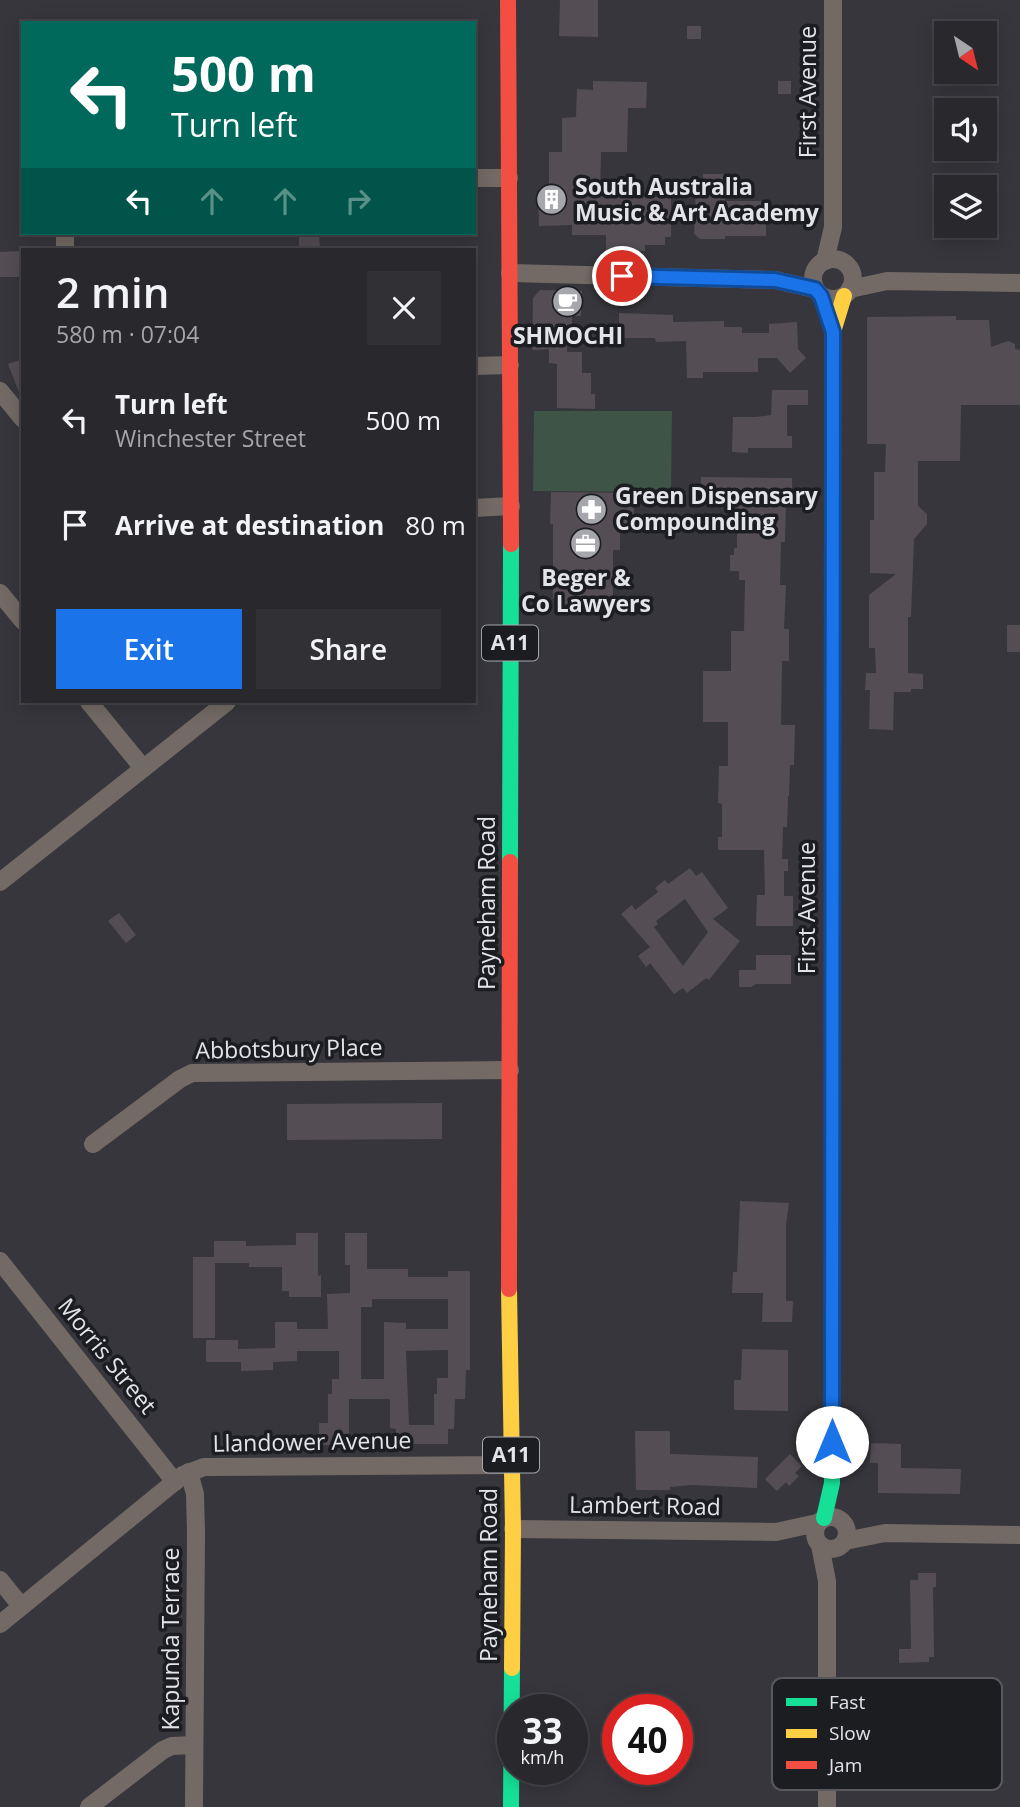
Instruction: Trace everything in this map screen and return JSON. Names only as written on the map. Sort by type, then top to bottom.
[{"type":"main road","name":"Payneham Road","points":[[509,0],[509,1376],[513,1529],[511,1807]]},
{"type":"main road","name":"First Avenue","points":[[832,1483],[833,332],[838,275]]},
{"type":"street","name":"First Avenue","points":[[833,0],[833,227],[838,275],[813,276],[833,332]]},
{"type":"street","points":[[476,178],[509,178]]},
{"type":"street","points":[[510,273],[775,280],[838,275],[887,281],[1020,283]]},
{"type":"street","points":[[775,280],[829,299],[838,275]]},
{"type":"street","points":[[476,366],[510,365]]},
{"type":"street","points":[[0,391],[21,417]]},
{"type":"street","points":[[476,508],[511,506]]},
{"type":"street","points":[[0,593],[21,619]]},
{"type":"street","points":[[90,703],[143,768]]},
{"type":"street","points":[[0,882],[226,703]]},
{"type":"street","name":"Abbotsbury Place","points":[[93,1144],[180,1079],[192,1073],[510,1070]]},
{"type":"street","name":"Morris Street","points":[[0,1261],[182,1477]]},
{"type":"street","name":"Llandower Avenue","points":[[182,1477],[204,1467],[512,1465]]},
{"type":"street","points":[[0,1624],[182,1477]]},
{"type":"street","name":"Kapunda Terrace","points":[[182,1477],[195,1494],[194,1807]]},
{"type":"street","name":"First Avenue","points":[[827,1678],[827,1581],[832,1483]]},
{"type":"street","name":"Lambert Road","points":[[513,1529],[1020,1535]]},
{"type":"street","points":[[0,1580],[21,1606]]},
{"type":"street","points":[[89,1807],[163,1750],[173,1746],[194,1745]]},
{"type":"green space","points":[[534,411],[672,411],[671,492],[533,491]]},
{"type":"building","points":[[560,0],[598,0],[598,37],[559,36]]},
{"type":"building","points":[[687,26],[701,26],[701,39],[687,39]]},
{"type":"building","points":[[593,81],[647,82],[646,108],[628,108],[627,152],[601,152],[600,196],[657,197],[657,192],[671,192],[671,237],[665,237],[665,245],[645,245],[645,251],[606,251],[606,235],[572,235],[572,225],[539,226],[538,191],[549,191],[549,152],[562,152],[562,118],[576,117],[577,89],[593,90]]},
{"type":"building","points":[[778,81],[791,81],[791,94],[778,94]]},
{"type":"building","points":[[703,174],[725,174],[725,201],[766,201],[766,236],[700,239],[694,234],[696,185],[703,185]]},
{"type":"building","points":[[299,235],[319,235],[320,247],[299,248]]},
{"type":"building","points":[[21,251],[21,277],[0,277],[0,252]]},
{"type":"building","points":[[540,290],[582,291],[581,316],[572,316],[572,325],[567,325],[567,352],[582,352],[582,373],[591,373],[591,394],[595,394],[595,409],[557,408],[557,364],[549,363],[549,349],[532,350],[533,298]]},
{"type":"building","points":[[619,313],[673,315],[673,322],[724,321],[724,327],[742,327],[742,333],[769,333],[769,324],[797,322],[798,349],[806,358],[790,373],[777,358],[758,358],[758,372],[703,372],[703,378],[687,378],[686,341],[656,342],[655,338],[619,338]]},
{"type":"building","points":[[956,316],[956,320],[989,320],[991,347],[1008,341],[1015,344],[1015,349],[1020,350],[1020,405],[961,405],[960,461],[918,461],[918,506],[927,514],[927,524],[914,539],[911,617],[908,617],[908,673],[923,674],[923,689],[894,692],[893,730],[869,729],[870,690],[865,690],[866,673],[876,673],[875,648],[869,648],[869,595],[896,574],[870,573],[874,472],[885,472],[886,444],[867,444],[867,317]]},
{"type":"building","points":[[21,360],[21,397],[8,364]]},
{"type":"building","points":[[772,390],[808,390],[808,405],[787,405],[787,436],[792,436],[792,448],[748,448],[748,453],[732,452],[733,417],[771,415]]},
{"type":"building","points":[[701,477],[792,478],[792,506],[786,506],[785,542],[781,542],[780,585],[786,585],[784,629],[789,629],[789,661],[782,661],[781,725],[795,725],[794,765],[790,765],[787,827],[783,827],[782,859],[788,859],[788,871],[784,871],[784,896],[793,896],[793,926],[756,926],[757,895],[765,895],[764,850],[718,850],[718,837],[722,837],[722,804],[718,803],[719,766],[728,766],[728,722],[703,722],[703,671],[731,671],[731,631],[744,631],[745,580],[739,580],[739,571],[730,571],[730,555],[734,555],[734,548],[737,548],[737,509],[727,505],[700,505]]},
{"type":"building","points":[[551,492],[634,493],[634,525],[620,525],[620,550],[613,550],[613,603],[563,604],[563,599],[553,599]]},
{"type":"building","points":[[1007,625],[1020,625],[1020,652],[1007,652]]},
{"type":"building","points":[[690,868],[696,876],[702,872],[728,908],[713,919],[740,941],[709,980],[706,978],[687,993],[683,988],[674,994],[650,963],[646,967],[638,956],[650,947],[621,914],[632,905],[635,910],[658,892],[655,888],[665,880],[668,884]],"holes":[[[685,899],[708,932],[683,966],[654,927],[658,924],[656,921]]]},
{"type":"building","points":[[119,913],[136,935],[126,943],[108,921]]},
{"type":"building","points":[[756,955],[791,955],[791,984],[739,987],[739,970],[756,970]]},
{"type":"building","points":[[442,1103],[442,1139],[287,1140],[287,1104]]},
{"type":"building","points":[[740,1201],[789,1203],[786,1225],[786,1301],[793,1301],[792,1322],[762,1322],[763,1293],[732,1293],[733,1272],[737,1272]]},
{"type":"building","points":[[296,1233],[318,1233],[321,1297],[289,1297],[289,1291],[282,1291],[282,1267],[215,1263],[215,1338],[193,1338],[193,1257],[214,1257],[214,1241],[246,1241],[246,1246],[296,1245]]},
{"type":"building","points":[[345,1233],[367,1233],[367,1269],[408,1269],[408,1277],[448,1277],[448,1271],[470,1271],[470,1370],[466,1370],[465,1399],[455,1399],[454,1429],[448,1429],[448,1444],[396,1444],[396,1429],[390,1428],[390,1399],[349,1399],[349,1445],[319,1445],[319,1423],[328,1423],[328,1394],[332,1394],[332,1379],[339,1379],[339,1351],[297,1351],[297,1361],[273,1362],[273,1370],[241,1371],[241,1362],[206,1362],[206,1340],[238,1340],[238,1349],[275,1348],[275,1322],[297,1322],[297,1329],[328,1329],[327,1294],[350,1293],[350,1265],[345,1265]],"holes":[[[372,1299],[448,1299],[448,1329],[406,1329],[406,1323],[384,1322],[384,1379],[361,1379],[361,1307],[372,1307]],[[448,1350],[448,1378],[437,1378],[437,1394],[434,1394],[434,1425],[409,1425],[406,1351]]]},
{"type":"building","points":[[742,1349],[788,1350],[788,1411],[734,1410],[734,1380],[741,1380]]},
{"type":"building","points":[[635,1431],[670,1431],[670,1454],[758,1457],[757,1488],[692,1485],[670,1487],[670,1490],[636,1490]]},
{"type":"building","points":[[871,1443],[901,1444],[901,1468],[961,1469],[960,1494],[878,1493],[878,1463],[870,1463]]},
{"type":"building","points":[[790,1454],[802,1466],[795,1473],[799,1476],[789,1486],[786,1482],[777,1491],[765,1479]]},
{"type":"building","points":[[918,1573],[936,1573],[936,1587],[933,1587],[934,1657],[929,1657],[929,1662],[899,1663],[899,1649],[911,1649],[910,1580],[918,1580]]},
{"type":"traffic: fast","points":[[510,862],[511,544]]},
{"type":"traffic: fast","points":[[824,1518],[832,1483],[832,1014]]},
{"type":"traffic: fast","points":[[511,1807],[512,1668]]},
{"type":"traffic: slow","points":[[833,701],[833,332],[844,296]]},
{"type":"traffic: slow","points":[[509,1289],[513,1529],[512,1668]]},
{"type":"traffic: jam","points":[[508,0],[511,544]]},
{"type":"traffic: jam","points":[[832,1014],[833,701]]},
{"type":"traffic: jam","points":[[509,1289],[510,862]]},
{"type":"place","name":"South Australia Music & Art Academy","points":[[552,200]]},
{"type":"place","name":"SHMOCHI","points":[[568,302]]},
{"type":"place","name":"Green Dispensary Compounding","points":[[592,509]]},
{"type":"place","name":"Beger & Co Lawyers","points":[[586,544]]},
{"type":"route","points":[[622,276],[775,280],[815,289],[821,296],[833,332],[832,1442]]}]
